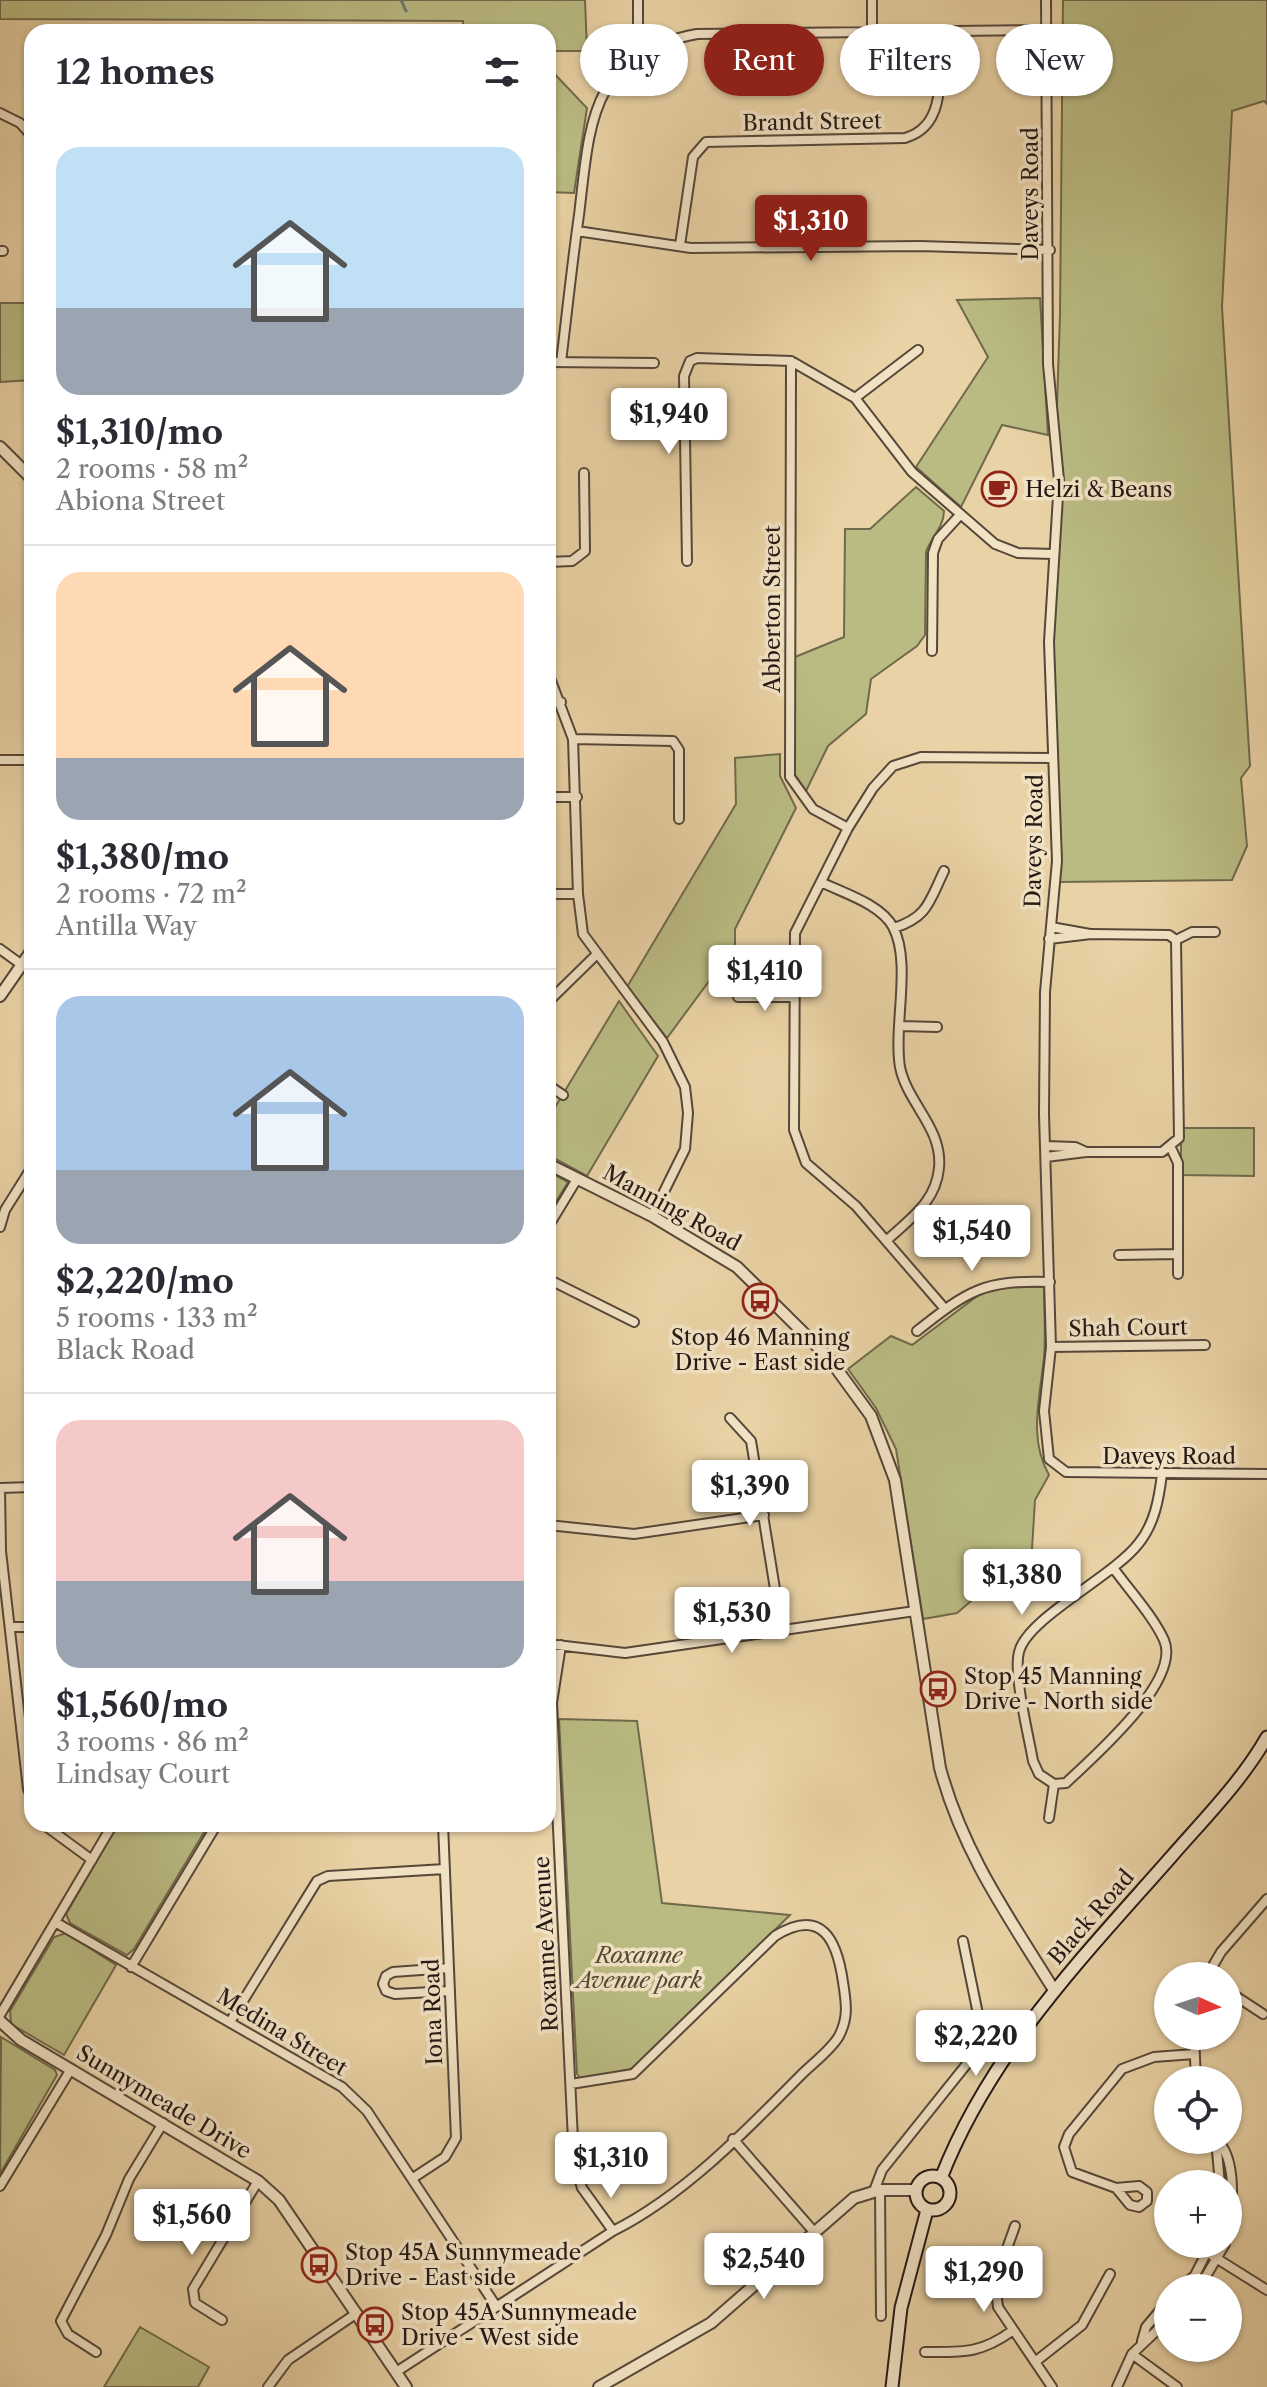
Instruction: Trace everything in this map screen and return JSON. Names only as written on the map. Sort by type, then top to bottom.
[{"type":"main road","name":"Black Road","points":[[941,2178],[958,2133],[993,2071],[1054,1990],[1216,1806],[1267,1737]]},
{"type":"main road","points":[[929,2176],[941,2178],[950,2195],[947,2204],[939,2210],[927,2210],[917,2199],[916,2190],[929,2176]]},
{"type":"main road","points":[[892,2387],[901,2308],[927,2210]]},
{"type":"street","points":[[638,0],[638,24]]},
{"type":"street","points":[[872,0],[872,24]]},
{"type":"street","name":"Daveys Road","points":[[1046,0],[1046,24]]},
{"type":"street","points":[[688,37],[697,34],[840,33]]},
{"type":"street","points":[[561,362],[593,113],[604,96]]},
{"type":"street","name":"Brandt Street","points":[[680,245],[693,157],[706,142],[905,138],[924,130],[936,113],[938,96]]},
{"type":"street","name":"Daveys Road","points":[[1047,96],[1048,364],[1059,480],[1049,642],[1057,861],[1049,939],[1045,1146],[1051,1347],[1044,1411],[1049,1459],[1066,1472],[1267,1474]]},
{"type":"street","points":[[0,113],[24,126]]},
{"type":"street","points":[[577,231],[680,245],[1050,250]]},
{"type":"street","points":[[855,398],[918,350]]},
{"type":"street","points":[[687,561],[684,376],[690,361],[738,358],[791,361],[855,398],[912,472],[960,515],[1005,550],[1053,554]]},
{"type":"street","name":"Abberton Street","points":[[791,361],[790,777],[813,809],[848,828]]},
{"type":"street","points":[[556,362],[654,363]]},
{"type":"street","points":[[0,447],[24,471]]},
{"type":"street","points":[[556,562],[572,561],[585,551],[584,473]]},
{"type":"street","points":[[932,651],[933,553],[938,539],[960,515]]},
{"type":"street","points":[[556,691],[573,739],[578,894],[583,934],[663,1042],[685,1087],[688,1113],[685,1149],[652,1216]]},
{"type":"street","points":[[556,702],[561,702]]},
{"type":"street","points":[[573,739],[673,741],[679,750],[679,819]]},
{"type":"street","points":[[945,1309],[856,1206],[815,1174],[798,1148],[794,1130],[795,933],[848,828],[884,772],[909,759],[1053,758]]},
{"type":"street","points":[[0,760],[24,760]]},
{"type":"street","points":[[556,797],[577,797]]},
{"type":"street","points":[[894,928],[923,915],[944,871]]},
{"type":"street","points":[[821,882],[877,911],[894,928],[899,957],[900,1068],[937,1141],[939,1168],[931,1198],[887,1240]]},
{"type":"street","points":[[556,894],[578,894]]},
{"type":"street","points":[[1051,927],[1091,934]]},
{"type":"street","points":[[1176,940],[1192,932],[1215,932]]},
{"type":"street","points":[[1049,939],[1091,934],[1169,935],[1176,940]]},
{"type":"street","points":[[1046,1157],[1086,1152],[1162,1152],[1171,1148],[1179,1138],[1176,940]]},
{"type":"street","points":[[0,949],[22,965]]},
{"type":"street","points":[[556,994],[596,955]]},
{"type":"street","points":[[0,996],[24,962]]},
{"type":"street","points":[[738,997],[793,997]]},
{"type":"street","points":[[900,1026],[937,1027]]},
{"type":"street","points":[[556,1090],[563,1095]]},
{"type":"street","points":[[1045,1146],[1075,1147],[1086,1152]]},
{"type":"street","points":[[1171,1148],[1178,1163],[1178,1274]]},
{"type":"street","name":"Manning Road","points":[[556,1168],[652,1216],[748,1277],[828,1357],[871,1416],[895,1480],[940,1768],[952,1815],[975,1865],[1054,1990]]},
{"type":"street","points":[[556,1214],[577,1179]]},
{"type":"street","points":[[0,1227],[5,1210],[24,1180]]},
{"type":"street","points":[[1119,1255],[1178,1254]]},
{"type":"street","points":[[917,1331],[976,1288],[1008,1280],[1050,1282]]},
{"type":"street","points":[[556,1283],[634,1322]]},
{"type":"street","name":"Shah Court","points":[[1051,1347],[1205,1345]]},
{"type":"street","points":[[730,1418],[751,1441],[782,1632]]},
{"type":"street","points":[[1114,1569],[1164,1641],[1168,1656],[1147,1700],[1066,1783],[1054,1784],[1039,1774],[1033,1761],[1019,1652],[1028,1632],[1114,1569],[1141,1542],[1158,1508],[1162,1474]]},
{"type":"street","points":[[24,1487],[0,1488],[1,1551],[24,1753]]},
{"type":"street","points":[[556,1526],[634,1534],[764,1515]]},
{"type":"street","points":[[556,1645],[625,1653],[915,1611]]},
{"type":"street","points":[[10,1627],[24,1627]]},
{"type":"street","name":"Roxanne Avenue","points":[[556,1677],[561,1645]]},
{"type":"street","name":"Roxanne Avenue","points":[[556,1783],[574,2161],[582,2188],[613,2231]]},
{"type":"street","points":[[1049,1818],[1054,1784]]},
{"type":"street","points":[[54,1832],[92,1860]]},
{"type":"street","points":[[0,2018],[108,1832]]},
{"type":"street","points":[[131,1967],[212,1832]]},
{"type":"street","name":"Iona Road","points":[[413,2178],[445,2157],[456,2138],[443,1832]]},
{"type":"street","points":[[230,2022],[317,1881],[328,1876],[445,1869]]},
{"type":"street","points":[[1215,1962],[1267,1899]]},
{"type":"street","name":"Medina Street","points":[[55,1922],[342,2087],[367,2111],[496,2306]]},
{"type":"street","points":[[396,2372],[613,2231],[639,2218],[733,2139],[838,2038],[846,2019],[838,1949],[830,1935],[814,1926],[791,1926],[775,1936],[633,2074],[617,2080],[571,2084]]},
{"type":"street","points":[[881,2316],[877,2191],[882,2170],[974,2055],[979,2019],[963,1941]]},
{"type":"street","points":[[449,1968],[393,1972],[386,1976],[383,1984],[386,1991],[395,1994],[450,1991]]},
{"type":"street","points":[[1242,2000],[1263,2014]]},
{"type":"street","name":"Sunnymeade Drive","points":[[0,2018],[21,2040],[258,2181],[300,2226],[406,2387]]},
{"type":"street","points":[[1194,2050],[1195,2066]]},
{"type":"street","points":[[1116,2188],[1072,2172],[1064,2147],[1069,2134],[1122,2069],[1154,2057],[1194,2054]]},
{"type":"street","points":[[0,2186],[71,2069]]},
{"type":"street","points":[[96,2352],[68,2334],[61,2321],[106,2235],[129,2179],[163,2123]]},
{"type":"street","points":[[733,2139],[815,2233]]},
{"type":"street","points":[[222,2320],[195,2303],[193,2289],[258,2181]]},
{"type":"street","points":[[599,2387],[711,2323],[854,2198],[877,2191],[916,2190]]},
{"type":"street","points":[[1015,2226],[995,2282],[998,2307],[1052,2387]]},
{"type":"street","points":[[1208,2274],[1218,2258],[1267,2290]]},
{"type":"street","points":[[1035,2362],[1082,2325],[1110,2274]]},
{"type":"street","points":[[268,2387],[288,2360],[357,2313]]},
{"type":"street","points":[[1142,2341],[1146,2327],[1154,2318]]},
{"type":"street","points":[[925,2352],[972,2352],[992,2345],[1012,2331]]},
{"type":"street","points":[[1117,2387],[1132,2354],[1154,2331]]},
{"type":"street","points":[[1132,2354],[1177,2387]]},
{"type":"green space","points":[[0,0],[585,0],[586,24],[580,24],[580,51],[556,51],[556,24],[463,24],[463,21],[0,19]]},
{"type":"green space","points":[[1063,0],[1267,0],[1267,104],[1264,101],[1232,111],[1222,307],[1250,766],[1241,778],[1247,846],[1232,880],[1060,882],[1049,648],[1060,314],[1062,96],[1113,96],[1113,24],[1063,24]]},
{"type":"green space","points":[[556,75],[587,108],[574,193],[556,192]]},
{"type":"green space","points":[[1040,298],[1048,435],[1002,425],[961,507],[916,467],[988,357],[957,300]]},
{"type":"green space","points":[[0,303],[24,303],[24,380],[0,382]]},
{"type":"green space","points":[[916,487],[944,511],[942,522],[926,552],[925,635],[917,646],[871,679],[866,714],[828,746],[806,791],[794,773],[792,758],[795,657],[844,637],[845,529],[870,529]]},
{"type":"green space","points":[[780,754],[780,776],[796,808],[735,929],[735,946],[667,1038],[627,987],[736,804],[735,758]]},
{"type":"green space","points":[[619,1001],[658,1056],[587,1176],[556,1159],[556,1106]]},
{"type":"green space","points":[[1181,1128],[1254,1128],[1254,1176],[1181,1175]]},
{"type":"green space","points":[[556,1175],[568,1182],[556,1202]]},
{"type":"green space","points":[[1006,1287],[1044,1287],[1045,1348],[1037,1432],[1049,1475],[1035,1500],[1032,1549],[957,1613],[923,1619],[896,1449],[876,1408],[848,1369],[891,1336],[912,1345],[984,1291]]},
{"type":"green space","name":"Roxanne Avenue park","points":[[559,1719],[637,1721],[662,1903],[790,1915],[632,2069],[581,2079],[577,2074]]},
{"type":"green space","points":[[113,1832],[204,1832],[134,1949],[127,1955],[70,1923],[66,1914]]},
{"type":"green space","points":[[66,1933],[116,1965],[64,2055],[11,2024],[10,2011],[54,1937]]},
{"type":"green space","points":[[1,2037],[55,2070],[57,2075],[0,2174]]},
{"type":"green space","points":[[140,2327],[209,2367],[198,2387],[104,2387]]},
{"type":"waterway","points":[[401,0],[406,11]]},
{"type":"place","name":"Helzi & Beans","points":[[999,489]]},
{"type":"place","name":"Stop 46 Manning Drive - East side","points":[[760,1301]]},
{"type":"place","name":"Stop 45 Manning Drive - North side","points":[[938,1689]]},
{"type":"place","name":"Stop 45A Sunnymeade Drive - East side","points":[[319,2265]]},
{"type":"place","name":"Stop 45A Sunnymeade Drive - West side","points":[[375,2325]]}]
